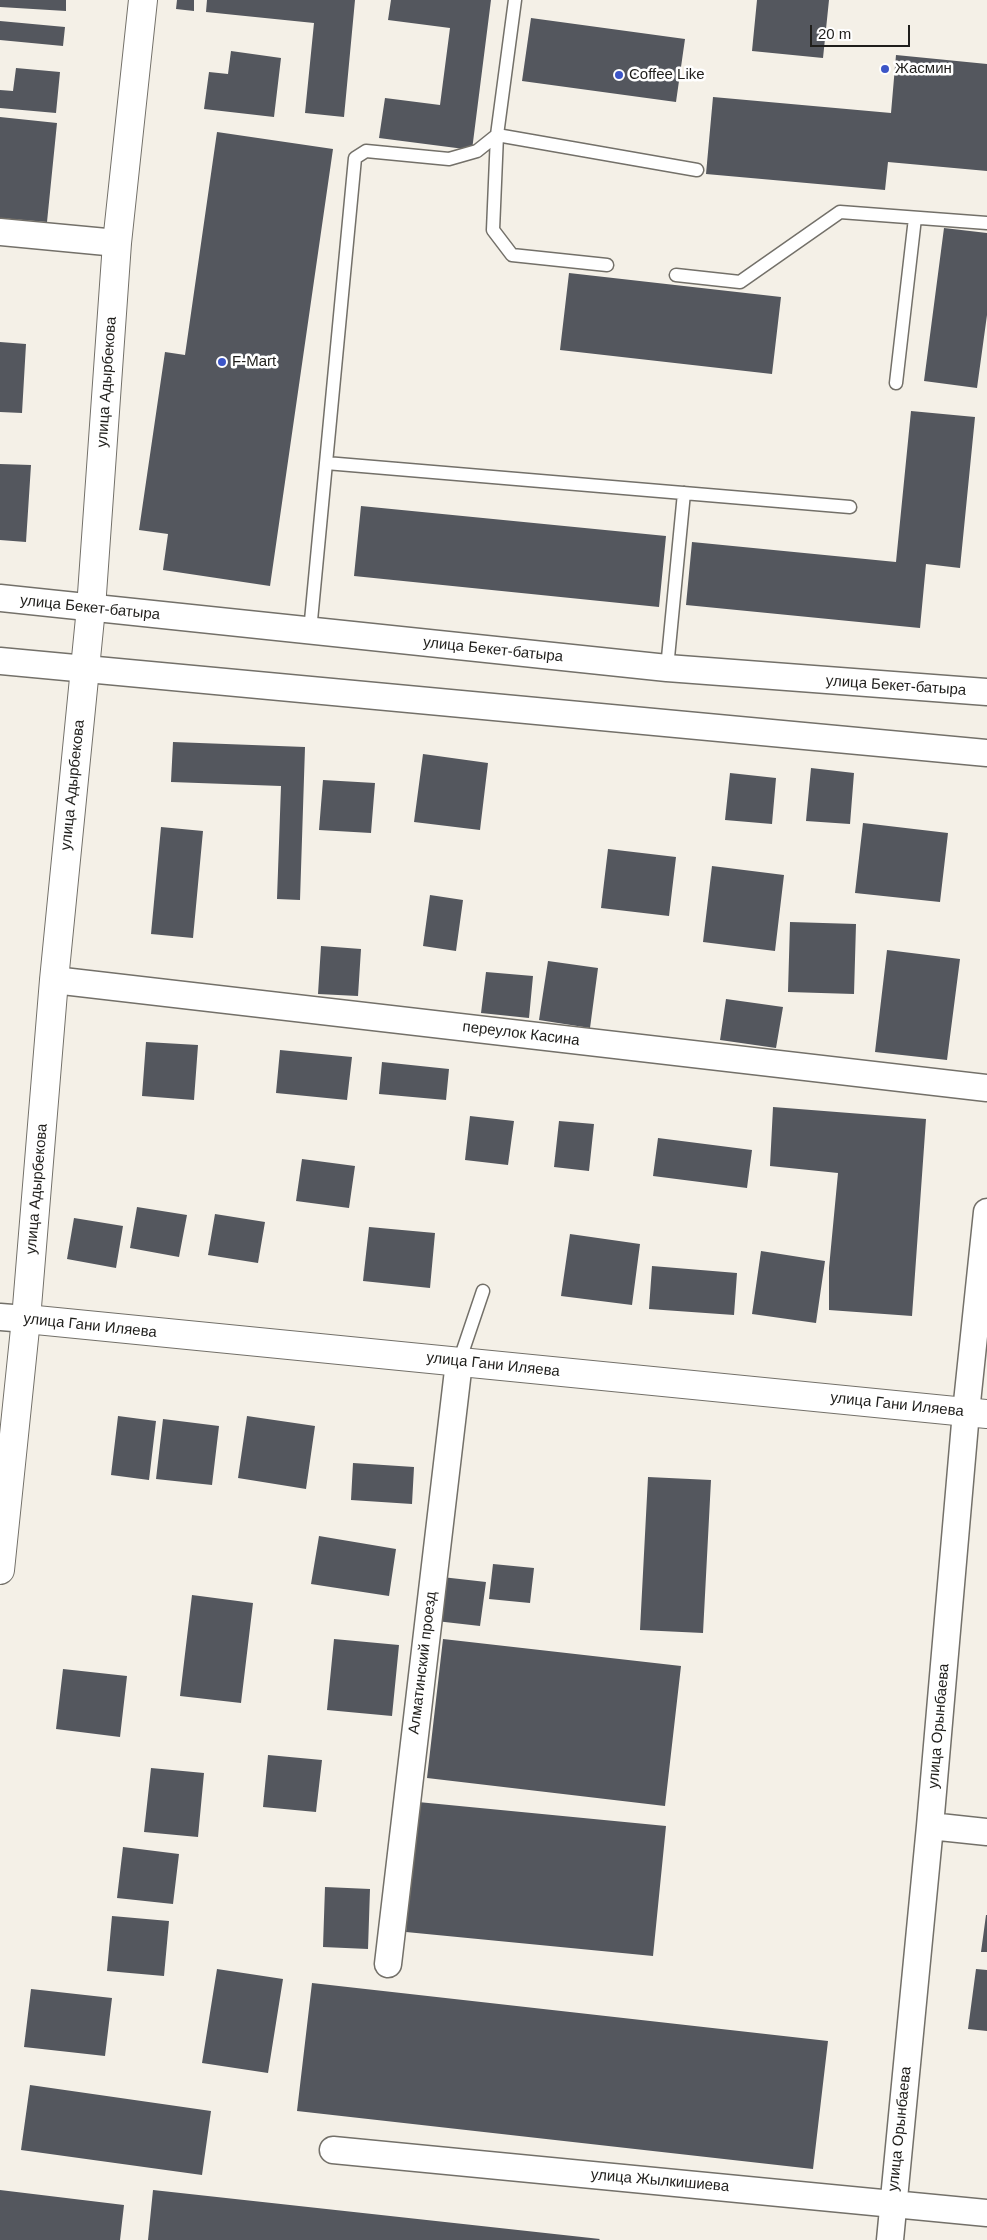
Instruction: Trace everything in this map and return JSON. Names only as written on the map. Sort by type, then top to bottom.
[{"type":"main road","name":"улица Адырбекова","points":[[0,1570],[13,1318],[54,980],[91,608],[117,243],[143,0]]},
{"type":"main road","name":"улица Гани Иляева","points":[[13,1318],[976,1413]]},
{"type":"street","points":[[0,232],[117,243]]},
{"type":"street","name":"улица Бекет-батыра","points":[[0,598],[667,668],[987,692]]},
{"type":"street","points":[[0,661],[987,753]]},
{"type":"street","name":"переулок Касина","points":[[54,980],[987,1088]]},
{"type":"street","name":"улица Орынбаева","points":[[890,2240],[930,1826],[976,1413],[987,1212]]},
{"type":"street","name":"Алматинский проезд","points":[[388,1964],[459,1362]]},
{"type":"street","points":[[930,1826],[987,1832]]},
{"type":"street","name":"улица Жылкишиева","points":[[333,2150],[987,2212]]},
{"type":"lane","points":[[515,0],[497,135],[493,230],[512,255],[607,265]]},
{"type":"lane","points":[[497,135],[697,170]]},
{"type":"lane","points":[[310,631],[355,158],[366,151],[449,159],[477,152],[497,135]]},
{"type":"lane","points":[[676,274],[740,282],[840,212],[987,223]]},
{"type":"lane","points":[[896,383],[915,218]]},
{"type":"lane","points":[[326,463],[850,507]]},
{"type":"lane","points":[[667,668],[684,493]]},
{"type":"lane","points":[[459,1362],[483,1291]]},
{"type":"building","points":[[0,0],[66,0],[66,11],[0,7]]},
{"type":"building","points":[[177,0],[194,0],[194,11],[176,9]]},
{"type":"building","points":[[207,0],[355,0],[344,117],[305,113],[314,23],[206,12]]},
{"type":"building","points":[[391,0],[491,0],[472,150],[379,138],[385,98],[440,105],[450,28],[388,20]]},
{"type":"building","points":[[757,0],[829,0],[823,58],[752,51]]},
{"type":"building","points":[[531,18],[685,39],[676,102],[522,81]]},
{"type":"building","points":[[0,21],[65,27],[63,46],[0,40]]},
{"type":"building","points":[[231,51],[281,58],[274,117],[204,109],[209,72],[228,74]]},
{"type":"building","points":[[896,55],[987,64],[987,171],[888,162],[885,190],[706,174],[713,97],[891,113]]},
{"type":"building","points":[[16,68],[60,72],[56,113],[0,108],[0,90],[13,91]]},
{"type":"building","points":[[0,117],[57,123],[47,222],[0,218]]},
{"type":"building","points":[[217,132],[333,149],[270,586],[163,570],[168,534],[139,530],[165,352],[185,355]]},
{"type":"building","points":[[944,228],[987,233],[987,315],[977,388],[924,381]]},
{"type":"building","points":[[569,273],[781,297],[772,374],[560,350]]},
{"type":"building","points":[[0,342],[26,344],[22,413],[0,412]]},
{"type":"building","points":[[911,411],[975,417],[960,568],[926,564],[920,628],[686,605],[692,542],[896,562]]},
{"type":"building","points":[[0,464],[31,465],[26,542],[0,540]]},
{"type":"building","points":[[361,506],[666,536],[659,607],[354,576]]},
{"type":"building","points":[[173,742],[305,747],[300,900],[277,899],[281,786],[171,782]]},
{"type":"building","points":[[423,754],[488,763],[480,830],[414,822]]},
{"type":"building","points":[[811,768],[854,773],[850,824],[806,821]]},
{"type":"building","points":[[730,773],[776,778],[772,824],[725,820]]},
{"type":"building","points":[[323,780],[375,783],[371,833],[319,830]]},
{"type":"building","points":[[863,823],[948,833],[940,902],[855,893]]},
{"type":"building","points":[[161,827],[203,831],[193,938],[151,934]]},
{"type":"building","points":[[608,849],[676,857],[669,916],[601,908]]},
{"type":"building","points":[[712,866],[784,875],[775,951],[703,942]]},
{"type":"building","points":[[430,895],[463,900],[456,951],[423,946]]},
{"type":"building","points":[[790,922],[856,924],[854,994],[788,992]]},
{"type":"building","points":[[321,946],[361,949],[358,996],[318,994]]},
{"type":"building","points":[[887,950],[960,959],[947,1060],[875,1052]]},
{"type":"building","points":[[548,961],[598,968],[590,1028],[539,1020]]},
{"type":"building","points":[[486,972],[533,976],[529,1018],[481,1013]]},
{"type":"building","points":[[726,999],[783,1007],[776,1048],[720,1040]]},
{"type":"building","points":[[146,1042],[198,1045],[194,1100],[142,1096]]},
{"type":"building","points":[[280,1050],[352,1057],[347,1100],[276,1093]]},
{"type":"building","points":[[382,1062],[449,1069],[446,1100],[379,1094]]},
{"type":"building","points":[[773,1107],[926,1119],[912,1316],[829,1310],[829,1268],[838,1173],[770,1166]]},
{"type":"building","points":[[470,1116],[514,1121],[508,1165],[465,1160]]},
{"type":"building","points":[[559,1121],[594,1124],[589,1171],[554,1167]]},
{"type":"building","points":[[658,1138],[752,1150],[747,1188],[653,1176]]},
{"type":"building","points":[[302,1159],[355,1166],[349,1208],[296,1201]]},
{"type":"building","points":[[137,1207],[187,1215],[179,1257],[130,1248]]},
{"type":"building","points":[[215,1214],[265,1222],[258,1263],[208,1255]]},
{"type":"building","points":[[74,1218],[123,1226],[116,1268],[67,1259]]},
{"type":"building","points":[[369,1227],[435,1233],[430,1288],[363,1281]]},
{"type":"building","points":[[570,1234],[640,1244],[632,1305],[561,1296]]},
{"type":"building","points":[[761,1251],[825,1261],[816,1323],[752,1314]]},
{"type":"building","points":[[652,1266],[737,1273],[734,1315],[649,1309]]},
{"type":"building","points":[[118,1416],[156,1421],[149,1480],[111,1475]]},
{"type":"building","points":[[247,1416],[315,1426],[306,1489],[238,1478]]},
{"type":"building","points":[[163,1419],[219,1426],[212,1485],[156,1479]]},
{"type":"building","points":[[353,1463],[414,1467],[412,1504],[351,1500]]},
{"type":"building","points":[[648,1477],[711,1480],[703,1633],[640,1630]]},
{"type":"building","points":[[319,1536],[396,1549],[389,1596],[311,1584]]},
{"type":"building","points":[[493,1564],[534,1568],[530,1603],[489,1599]]},
{"type":"building","points":[[442,1577],[486,1582],[480,1626],[436,1621]]},
{"type":"building","points":[[192,1595],[253,1603],[241,1703],[180,1696]]},
{"type":"building","points":[[334,1639],[399,1645],[392,1716],[327,1710]]},
{"type":"building","points":[[443,1639],[681,1666],[665,1806],[427,1778]]},
{"type":"building","points":[[63,1669],[127,1676],[120,1737],[56,1729]]},
{"type":"building","points":[[268,1755],[322,1760],[316,1812],[263,1807]]},
{"type":"building","points":[[151,1768],[204,1773],[198,1837],[144,1832]]},
{"type":"building","points":[[418,1802],[666,1826],[653,1956],[406,1932]]},
{"type":"building","points":[[123,1847],[179,1854],[173,1904],[117,1898]]},
{"type":"building","points":[[325,1887],[370,1889],[368,1949],[323,1947]]},
{"type":"building","points":[[986,1915],[987,1952],[981,1952]]},
{"type":"building","points":[[112,1916],[169,1921],[164,1976],[107,1971]]},
{"type":"building","points":[[217,1969],[283,1979],[268,2073],[202,2063]]},
{"type":"building","points":[[976,1969],[987,1970],[987,2031],[968,2029]]},
{"type":"building","points":[[312,1983],[828,2041],[813,2169],[297,2111]]},
{"type":"building","points":[[31,1989],[112,1998],[105,2056],[24,2047]]},
{"type":"building","points":[[30,2085],[211,2111],[202,2175],[21,2150]]},
{"type":"building","points":[[0,2190],[124,2205],[120,2240],[0,2240]]},
{"type":"building","points":[[153,2190],[600,2239],[148,2240]]},
{"type":"place","name":"Жасмин","points":[[885,69]]},
{"type":"place","name":"Coffee Like","points":[[619,75]]},
{"type":"place","name":"F-Mart","points":[[222,362]]}]
